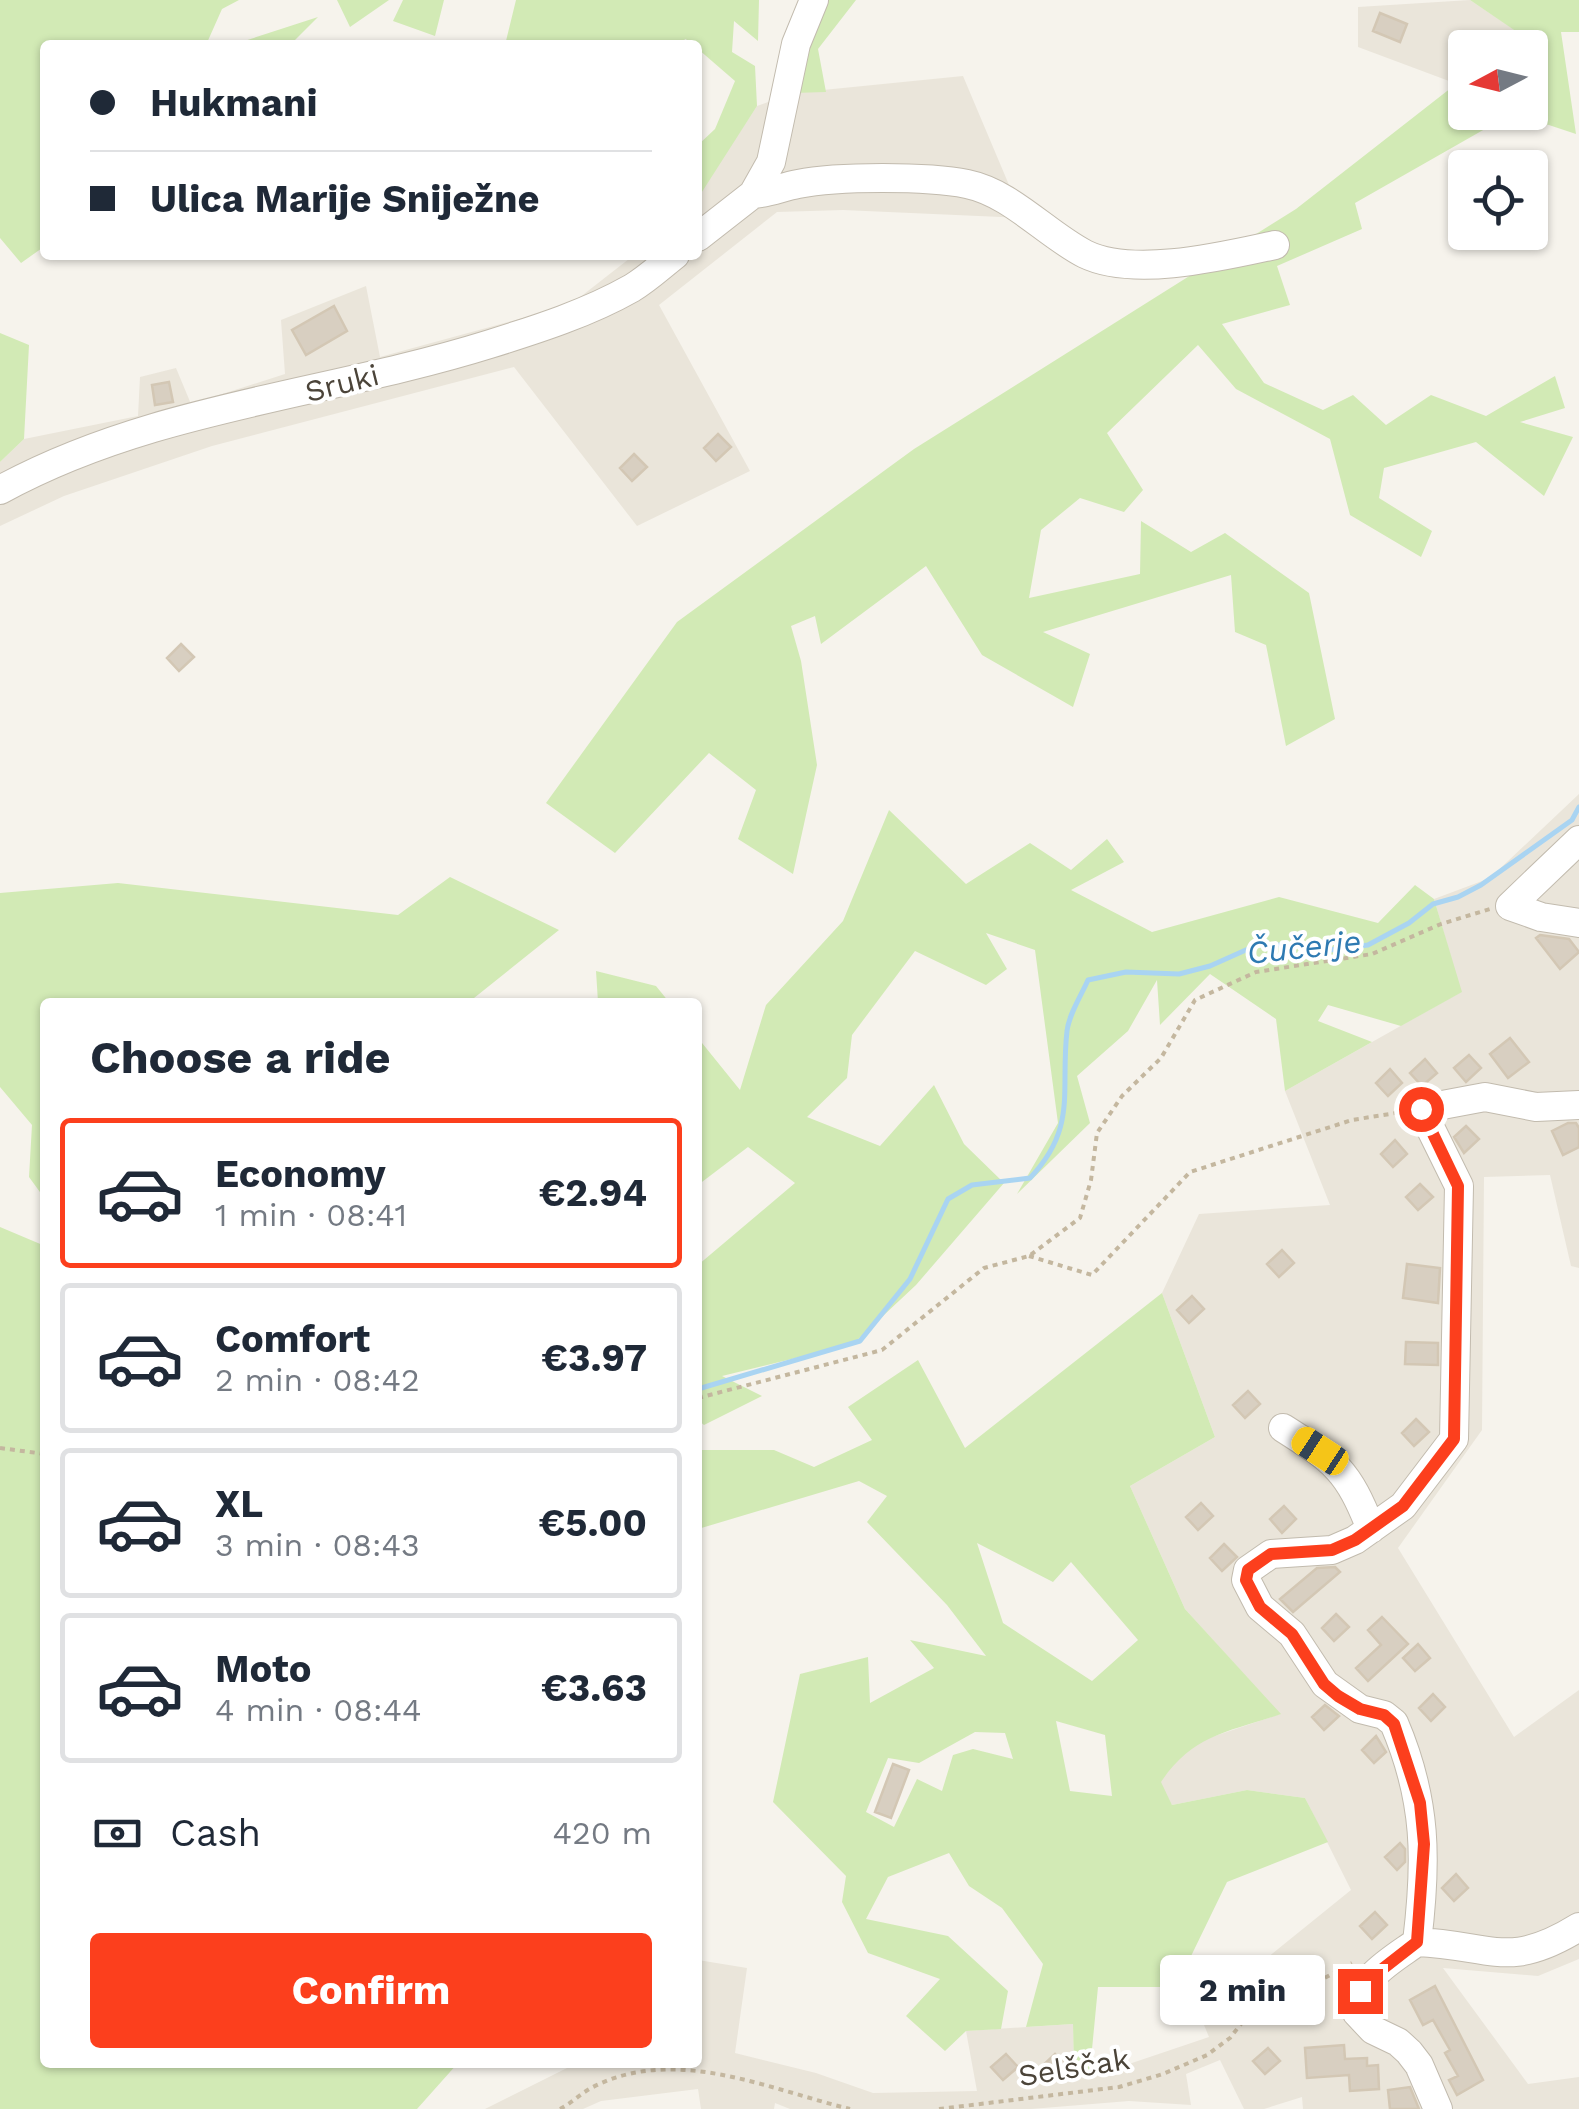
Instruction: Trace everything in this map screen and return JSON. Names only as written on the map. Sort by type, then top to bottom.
[{"type":"street","points":[[702,234],[753,194],[771,162],[796,44],[814,0]]},
{"type":"street","points":[[753,194],[797,184],[849,180],[964,183],[986,190],[1086,254],[1109,262],[1164,263],[1275,245]]},
{"type":"street","name":"Sruki","points":[[0,490],[113,439],[347,383],[526,332],[596,306],[635,286],[668,260]]},
{"type":"street","points":[[1579,840],[1510,906],[1542,917],[1579,923]]},
{"type":"street","points":[[1417,1942],[1424,1844],[1420,1803],[1394,1724],[1384,1715],[1349,1702],[1324,1684],[1292,1634],[1260,1607],[1246,1580],[1248,1570],[1271,1554],[1344,1547],[1403,1506],[1454,1439],[1458,1186],[1421,1109],[1485,1097],[1536,1107],[1579,1105]]},
{"type":"street","points":[[1284,1428],[1334,1462],[1346,1476],[1370,1529]]},
{"type":"street","points":[[1438,2109],[1409,2052],[1373,2030],[1357,2013],[1357,2002],[1367,1981],[1417,1942],[1509,1954],[1532,1952],[1579,1925],[1579,1905]]},
{"type":"path","points":[[702,1397],[882,1350],[984,1268],[1029,1256],[1080,1218],[1092,1180],[1097,1133],[1122,1096],[1161,1058],[1194,1000],[1256,972],[1372,954],[1441,924],[1510,906]]},
{"type":"path","points":[[1029,1256],[1092,1275],[1190,1172],[1352,1120],[1421,1109]]},
{"type":"path","points":[[0,1448],[40,1453]]},
{"type":"path","name":"Selščak","points":[[939,2109],[1119,2087],[1163,2074],[1207,2055],[1230,2038],[1251,2010],[1269,1999],[1296,1992],[1366,1955]]},
{"type":"path","points":[[560,2109],[593,2088],[628,2075],[671,2068],[749,2080],[850,2109]]},
{"type":"shaded area","points":[[1470,0],[1515,30],[1448,30],[1448,81],[1358,47],[1358,7]]},
{"type":"shaded area","points":[[963,76],[1023,218],[843,210],[777,212],[659,305],[750,471],[637,526],[514,367],[212,446],[64,496],[0,526],[0,462],[24,439],[138,416],[140,377],[176,368],[191,404],[285,374],[281,320],[366,286],[380,357],[570,305],[628,260],[702,260],[702,189],[757,106],[793,93]]},
{"type":"shaded area","points":[[1579,794],[1579,1268],[1571,1266],[1550,1175],[1484,1177],[1482,1430],[1398,1548],[1514,1737],[1579,1690],[1579,1959],[1538,1976],[1443,1968],[1528,2084],[1579,2077],[1579,2109],[1303,2109],[1302,2097],[1264,2109],[1244,2109],[1220,2060],[1186,2074],[1191,2105],[1129,2101],[1031,2109],[790,2109],[775,2103],[774,2109],[701,2109],[698,2089],[601,2101],[583,2109],[485,2109],[567,2068],[702,2068],[702,1961],[747,1968],[735,2053],[816,2073],[873,2093],[977,2091],[966,2031],[1073,2024],[1074,2072],[1129,2064],[1209,2037],[1199,2013],[1351,1890],[1305,1798],[1247,1790],[1172,1805],[1160,1782],[1197,1742],[1280,1714],[1185,1609],[1130,1486],[1215,1437],[1162,1293],[1199,1214],[1330,1205],[1285,1091],[1461,992],[1434,899],[1490,878]]},
{"type":"green space","points":[[0,0],[239,0],[222,9],[208,40],[40,40],[40,250],[21,263],[0,238]]},
{"type":"green space","points":[[337,0],[389,0],[350,27]]},
{"type":"green space","points":[[403,0],[444,0],[435,36],[393,21]]},
{"type":"green space","points":[[516,0],[759,0],[758,41],[734,21],[732,52],[755,66],[757,106],[702,192],[702,141],[715,129],[735,81],[702,52],[702,40],[506,40]]},
{"type":"green space","points":[[808,0],[856,0],[818,49],[826,92],[793,93]]},
{"type":"green space","points":[[1470,0],[1579,0],[1579,32],[1561,32],[1576,134],[1548,125],[1548,30],[1514,30]]},
{"type":"green space","points":[[318,17],[295,40],[247,40]]},
{"type":"green space","points":[[1448,90],[1448,130],[1483,130],[1355,203],[1362,229],[1277,266],[1290,305],[1222,324],[1264,383],[1323,410],[1353,395],[1386,425],[1431,395],[1486,416],[1555,376],[1565,408],[1520,422],[1573,437],[1544,496],[1476,442],[1384,468],[1379,498],[1432,531],[1421,557],[1350,515],[1330,439],[1236,389],[1198,345],[1107,433],[1143,490],[1124,512],[1080,498],[1041,530],[1029,598],[1140,574],[1141,521],[1191,552],[1225,533],[1309,593],[1335,719],[1286,746],[1266,645],[1235,632],[1231,575],[1043,632],[1090,654],[1073,707],[982,655],[926,566],[821,644],[815,616],[791,626],[801,661],[817,765],[793,874],[738,839],[756,790],[709,753],[615,853],[546,803],[677,622],[914,449],[1296,209]]},
{"type":"green space","points":[[0,333],[29,345],[24,439],[0,462]]},
{"type":"green space","points":[[889,810],[966,884],[1030,843],[1071,870],[1107,839],[1124,862],[1071,890],[1152,932],[1279,897],[1378,923],[1415,885],[1434,899],[1462,992],[1401,1026],[1328,1005],[1318,1021],[1372,1042],[1285,1091],[1276,1019],[1210,974],[1160,1025],[1157,980],[1128,1031],[1077,1076],[1090,1123],[1017,1194],[1058,1123],[1035,950],[986,933],[1007,969],[986,985],[915,951],[852,1035],[847,1078],[807,1117],[880,1146],[934,1085],[964,1144],[1004,1183],[916,1285],[853,1344],[722,1376],[762,1396],[704,1425],[702,1262],[795,1183],[748,1147],[702,1182],[702,1043],[740,1090],[766,1005],[843,921]]},
{"type":"green space","points":[[450,877],[559,930],[474,998],[40,998],[40,1192],[29,1177],[32,1125],[0,1087],[0,893],[118,883],[398,915]]},
{"type":"green space","points":[[596,971],[656,986],[666,998],[598,998]]},
{"type":"green space","points":[[0,1227],[40,1244],[40,2068],[454,2068],[417,2109],[0,2109]]},
{"type":"green space","points":[[1162,1293],[1215,1437],[1130,1486],[1185,1609],[1281,1714],[1199,1744],[1161,1782],[1172,1805],[1247,1790],[1305,1798],[1328,1842],[1227,1882],[1176,1987],[1098,1987],[1090,2070],[1074,2072],[1073,2024],[1026,2027],[1043,1964],[1002,1908],[969,1886],[949,1853],[888,1877],[866,1919],[948,1936],[1008,1991],[1001,2029],[966,2031],[945,2051],[906,2016],[940,1979],[868,1953],[842,1902],[846,1876],[773,1802],[800,1674],[868,1657],[870,1703],[934,1668],[910,1640],[986,1656],[947,1605],[867,1522],[887,1496],[859,1481],[702,1528],[702,1450],[774,1450],[814,1467],[872,1440],[848,1407],[918,1360],[965,1448]],"holes":[[[977,1543],[1053,1582],[1071,1562],[1138,1640],[1092,1681],[1003,1623]],[[1056,1721],[1105,1735],[1112,1796],[1070,1791]],[[975,1732],[1005,1733],[1013,1759],[973,1749],[953,1755],[942,1791],[917,1779],[894,1827],[866,1812],[888,1758],[919,1763]]]},
{"type":"building","points":[[1380,13],[1407,24],[1400,42],[1373,31]]},
{"type":"building","points":[[334,306],[347,331],[306,355],[292,330]]},
{"type":"building","points":[[169,382],[173,402],[155,405],[152,385]]},
{"type":"building","points":[[718,434],[731,447],[716,461],[704,448]]},
{"type":"building","points":[[634,454],[647,467],[632,481],[620,468]]},
{"type":"building","points":[[181,644],[194,657],[179,671],[167,658]]},
{"type":"building","points":[[1540,935],[1569,939],[1579,952],[1560,969],[1536,938]]},
{"type":"building","points":[[1510,1038],[1529,1062],[1508,1078],[1490,1054]]},
{"type":"building","points":[[1469,1055],[1481,1068],[1466,1082],[1454,1068]]},
{"type":"building","points":[[1425,1059],[1437,1073],[1422,1086],[1410,1073]]},
{"type":"building","points":[[1390,1069],[1402,1083],[1388,1096],[1376,1083]]},
{"type":"building","points":[[1576,1123],[1579,1128],[1579,1147],[1563,1155],[1552,1131]]},
{"type":"building","points":[[1466,1126],[1479,1139],[1464,1153],[1454,1137]]},
{"type":"building","points":[[1395,1140],[1407,1154],[1393,1167],[1381,1154]]},
{"type":"building","points":[[1420,1184],[1433,1197],[1418,1210],[1406,1197]]},
{"type":"building","points":[[1282,1250],[1294,1263],[1279,1277],[1267,1264]]},
{"type":"building","points":[[1407,1264],[1440,1268],[1438,1303],[1403,1298]]},
{"type":"building","points":[[1192,1296],[1204,1309],[1189,1323],[1177,1310]]},
{"type":"building","points":[[1406,1342],[1438,1343],[1438,1365],[1405,1364]]},
{"type":"building","points":[[1248,1391],[1260,1404],[1245,1418],[1233,1405]]},
{"type":"building","points":[[1416,1419],[1429,1432],[1414,1446],[1402,1433]]},
{"type":"building","points":[[1201,1503],[1213,1516],[1198,1530],[1186,1517]]},
{"type":"building","points":[[1284,1506],[1296,1519],[1282,1533],[1270,1519]]},
{"type":"building","points":[[1224,1544],[1237,1557],[1222,1571],[1210,1558]]},
{"type":"building","points":[[1335,1567],[1340,1572],[1293,1612],[1280,1599],[1317,1568]]},
{"type":"building","points":[[1336,1614],[1349,1627],[1334,1641],[1322,1628]]},
{"type":"building","points":[[1382,1617],[1408,1644],[1368,1681],[1356,1668],[1381,1645],[1368,1630]]},
{"type":"building","points":[[1418,1644],[1430,1658],[1415,1671],[1403,1658]]},
{"type":"building","points":[[1433,1694],[1445,1707],[1431,1721],[1419,1708]]},
{"type":"building","points":[[1325,1705],[1339,1716],[1324,1730],[1312,1717]]},
{"type":"building","points":[[1376,1736],[1386,1752],[1374,1763],[1362,1750]]},
{"type":"building","points":[[893,1764],[909,1770],[891,1818],[875,1812]]},
{"type":"building","points":[[1400,1843],[1405,1849],[1405,1862],[1397,1870],[1385,1857]]},
{"type":"building","points":[[1456,1874],[1468,1888],[1454,1901],[1442,1888]]},
{"type":"building","points":[[1375,1912],[1387,1925],[1372,1939],[1360,1926]]},
{"type":"building","points":[[1435,1986],[1483,2080],[1457,2095],[1449,2080],[1458,2076],[1445,2053],[1450,2050],[1433,2020],[1423,2025],[1410,2000]]},
{"type":"building","points":[[1344,2045],[1345,2059],[1367,2058],[1367,2066],[1378,2065],[1379,2089],[1350,2091],[1349,2075],[1307,2078],[1305,2048]]},
{"type":"building","points":[[1268,2048],[1280,2061],[1265,2074],[1253,2061]]},
{"type":"building","points":[[1006,2054],[1018,2067],[1003,2080],[991,2067]]},
{"type":"building","points":[[1055,2054],[1067,2067],[1052,2081],[1040,2068]]},
{"type":"building","points":[[1410,2087],[1419,2109],[1390,2109],[1388,2090]]},
{"type":"waterway","name":"Čučerje","points":[[702,1388],[860,1341],[910,1279],[948,1199],[972,1185],[1030,1178],[1045,1160],[1061,1125],[1068,1025],[1088,980],[1126,972],[1179,974],[1210,966],[1257,945],[1301,945],[1330,950],[1368,945],[1409,923],[1433,904],[1481,885],[1572,820],[1579,807]]},
{"type":"route","points":[[1360,1991],[1367,1981],[1417,1942],[1424,1844],[1412,1772],[1394,1724],[1376,1711],[1360,1709],[1324,1684],[1292,1634],[1260,1607],[1246,1580],[1248,1570],[1271,1554],[1332,1550],[1355,1540],[1403,1506],[1454,1439],[1458,1186],[1421,1109]]}]
